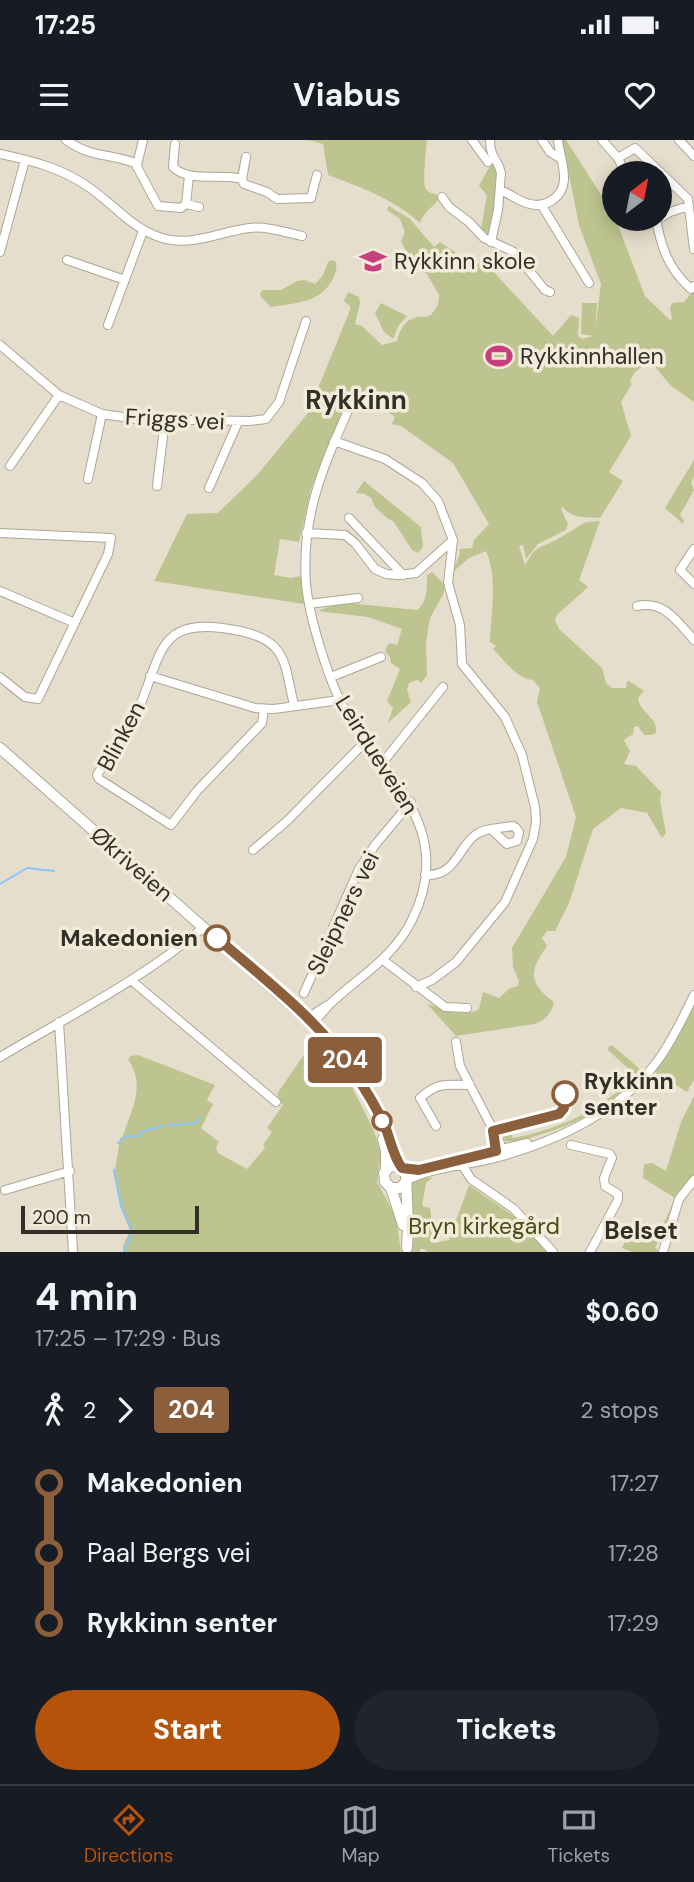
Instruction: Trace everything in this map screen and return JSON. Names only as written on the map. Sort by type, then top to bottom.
[{"type":"main road","name":"Økriveien","points":[[0,748],[311,1020],[341,1054],[373,1106],[402,1168]]},
{"type":"main road","name":"Økriveien","points":[[373,1106],[385,1144],[386,1170]]},
{"type":"main road","points":[[393,1166],[402,1168],[406,1174],[407,1250],[400,1210],[391,1188],[385,1182],[386,1170],[393,1166]]},
{"type":"main road","points":[[391,1188],[400,1188],[406,1181]]},
{"type":"street","points":[[66,140],[94,155],[123,159],[137,165],[158,206],[181,208],[186,204],[189,176]]},
{"type":"street","points":[[137,165],[143,140]]},
{"type":"street","points":[[472,140],[488,162]]},
{"type":"street","points":[[490,140],[490,150],[500,167],[500,190],[491,242]]},
{"type":"street","points":[[542,140],[550,152],[561,159]]},
{"type":"street","points":[[500,190],[522,202],[542,206],[554,200],[563,189],[564,172],[558,140]]},
{"type":"street","points":[[601,140],[619,161]]},
{"type":"street","points":[[679,140],[694,156]]},
{"type":"street","points":[[175,144],[173,167],[189,176],[215,175],[242,179]]},
{"type":"street","points":[[618,158],[633,147],[640,151],[688,199],[694,249]]},
{"type":"street","points":[[479,148],[490,150]]},
{"type":"street","points":[[0,154],[65,172],[89,187],[143,231],[177,242],[195,241],[252,228],[302,236]]},
{"type":"street","points":[[246,157],[242,179],[244,184],[284,201],[311,198],[317,175]]},
{"type":"street","points":[[0,252],[24,160]]},
{"type":"street","points":[[442,197],[449,207],[491,242],[514,252],[545,290],[550,292]]},
{"type":"street","points":[[186,204],[198,207]]},
{"type":"street","points":[[542,206],[589,284]]},
{"type":"street","points":[[672,211],[689,206]]},
{"type":"street","points":[[108,325],[143,231]]},
{"type":"street","points":[[660,231],[663,251],[672,267],[693,287]]},
{"type":"street","points":[[67,260],[125,280]]},
{"type":"street","name":"Friggs vei","points":[[0,345],[59,396],[102,414],[165,420],[238,422],[261,420],[274,410],[282,394],[306,321]]},
{"type":"street","points":[[10,466],[59,396]]},
{"type":"street","name":"Leirdueveien","points":[[311,1020],[383,960],[411,922],[425,875],[422,832],[411,802],[340,700],[309,604],[305,565],[306,533],[318,482],[353,400],[358,397]]},
{"type":"street","points":[[88,479],[102,414]]},
{"type":"street","points":[[157,486],[165,420]]},
{"type":"street","points":[[209,488],[238,422]]},
{"type":"street","points":[[334,441],[379,456],[422,483],[438,501],[453,540],[448,583],[460,625],[462,664],[504,716],[515,737],[534,801],[536,822],[526,856],[505,902],[456,962],[432,980],[416,987]]},
{"type":"street","points":[[349,517],[403,575]]},
{"type":"street","points":[[0,533],[111,538],[108,554],[38,699],[25,697],[0,677]]},
{"type":"street","points":[[306,533],[345,536],[353,540],[372,566],[380,572],[403,575],[416,573],[453,540]]},
{"type":"street","points":[[691,586],[680,570],[694,550]]},
{"type":"street","points":[[0,591],[75,623]]},
{"type":"street","points":[[309,604],[358,598]]},
{"type":"street","points":[[637,606],[658,606],[694,640]]},
{"type":"street","name":"Blinken","points":[[264,709],[262,723],[197,791],[171,825],[99,779],[97,775],[135,718],[162,648],[180,631],[199,626],[222,627],[255,635],[273,643],[280,651],[294,705]]},
{"type":"street","name":"Leirdueveien","points":[[331,677],[381,657]]},
{"type":"street","points":[[150,676],[264,709],[340,700]]},
{"type":"street","points":[[383,762],[443,687]]},
{"type":"street","points":[[253,850],[287,821],[366,741]]},
{"type":"street","name":"Sleipners vei","points":[[304,993],[359,869],[411,802]]},
{"type":"street","points":[[425,875],[444,873],[475,835],[491,829]]},
{"type":"street","points":[[0,1057],[163,960],[204,927]]},
{"type":"street","points":[[383,960],[445,1007],[467,1008]]},
{"type":"street","points":[[131,980],[276,1102]]},
{"type":"street","points":[[406,1181],[461,1162],[547,1139],[600,1115],[636,1086],[662,1055],[694,995]]},
{"type":"street","points":[[59,1022],[74,1252]]},
{"type":"street","points":[[456,1042],[460,1066],[493,1131],[499,1152]]},
{"type":"street","points":[[436,1126],[420,1098],[442,1084],[470,1085]]},
{"type":"street","points":[[571,1145],[610,1154],[612,1158],[604,1181],[605,1186],[618,1194],[618,1200],[590,1252]]},
{"type":"street","points":[[402,1168],[419,1170],[461,1162]]},
{"type":"street","points":[[461,1162],[471,1179],[513,1209],[553,1252]]},
{"type":"street","points":[[5,1190],[70,1171]]},
{"type":"street","points":[[663,1252],[679,1199],[694,1180]]},
{"type":"green space","points":[[308,140],[427,140],[425,187],[429,192],[440,196],[420,223],[388,200],[328,175],[323,144]]},
{"type":"green space","points":[[562,140],[566,140],[602,196],[602,231],[620,231],[645,296],[670,320],[672,303],[684,302],[694,290],[694,402],[671,386],[652,363],[648,362],[635,372],[630,381],[632,384],[621,402],[631,436],[609,472],[623,481],[600,518],[575,515],[563,507],[561,509],[568,524],[566,530],[538,544],[526,559],[523,545],[519,546],[525,565],[533,552],[540,547],[586,522],[600,521],[579,580],[588,587],[557,615],[555,620],[559,629],[602,668],[606,683],[612,688],[626,688],[629,681],[644,691],[638,698],[639,703],[652,719],[656,733],[644,735],[638,726],[634,727],[633,734],[624,740],[630,751],[624,764],[636,766],[661,792],[666,833],[662,838],[647,813],[621,808],[593,829],[569,903],[555,931],[547,931],[542,938],[547,946],[534,970],[539,989],[554,1002],[550,1012],[535,1024],[456,1036],[427,1004],[452,1012],[472,1012],[479,1009],[483,992],[499,998],[510,988],[518,986],[512,948],[566,857],[576,817],[537,702],[540,688],[533,680],[521,676],[511,668],[493,649],[496,646],[490,642],[493,584],[486,551],[469,558],[454,571],[460,549],[472,548],[474,540],[489,524],[453,463],[401,426],[392,424],[395,417],[375,404],[369,393],[363,394],[353,385],[311,489],[299,542],[280,539],[274,575],[291,578],[301,576],[304,604],[154,581],[187,514],[218,513],[258,474],[308,413],[350,310],[350,306],[344,301],[348,292],[359,297],[355,324],[362,326],[382,345],[397,341],[401,330],[410,319],[431,315],[438,305],[439,295],[427,274],[420,271],[410,260],[401,241],[405,232],[400,219],[387,210],[389,206],[410,219],[434,247],[440,242],[468,266],[481,263],[490,268],[553,336],[571,315],[579,318],[578,336],[582,339],[593,336],[581,334],[582,303],[597,303],[595,330],[601,284],[579,225]]},
{"type":"green space","points":[[492,162],[498,170],[490,236],[481,228],[487,195],[479,186]]},
{"type":"green space","points":[[331,260],[336,262],[335,274],[322,293],[315,297],[271,307],[261,297],[263,290],[281,290],[297,281],[305,280],[315,284]]},
{"type":"green space","points":[[381,303],[407,316],[399,325],[393,339],[384,332],[375,313]]},
{"type":"green space","points":[[694,460],[694,476],[691,482],[694,490],[680,515],[683,524],[665,508]]},
{"type":"green space","points":[[364,481],[421,527],[423,547],[418,553],[412,550],[394,522],[375,507],[371,498],[356,493]]},
{"type":"green space","points":[[432,572],[444,584],[444,593],[430,618],[426,642],[427,675],[421,683],[417,680],[409,683],[407,690],[411,702],[388,723],[393,708],[387,701],[400,669],[391,663],[385,651],[389,643],[397,645],[402,629],[368,617],[318,611],[338,603],[417,610],[425,599],[427,575]]},
{"type":"green space","points":[[694,1004],[694,1080],[687,1092],[655,1072],[671,1049]]},
{"type":"green space","points":[[314,1040],[352,1087],[374,1131],[381,1154],[377,1182],[396,1217],[401,1252],[123,1252],[130,1231],[121,1208],[113,1171],[120,1138],[136,1097],[136,1079],[128,1059],[138,1055],[215,1085],[207,1100],[213,1104],[201,1128],[219,1142],[216,1148],[218,1153],[247,1169],[265,1148],[263,1145],[272,1132],[267,1128],[283,1105],[277,1094]]},
{"type":"green space","points":[[609,1046],[613,1046],[641,1070],[632,1084],[619,1096],[586,1117],[567,1125],[515,1142],[505,1141],[502,1134],[508,1128],[513,1138],[564,1123],[594,1108],[622,1087],[635,1075],[608,1050]]},
{"type":"green space","points":[[694,1096],[694,1178],[662,1240],[659,1239],[655,1248],[661,1252],[632,1252],[622,1248],[631,1229],[638,1230],[644,1222],[658,1230],[666,1219],[675,1198],[643,1178],[644,1164],[652,1163],[666,1171],[681,1122]]},
{"type":"green space","name":"Bryn kirkegård","points":[[433,1177],[426,1183],[422,1206],[430,1208],[434,1243],[449,1240],[469,1185],[521,1221],[550,1252],[428,1252],[420,1249],[420,1252],[411,1252],[411,1184],[419,1178]]},
{"type":"waterway","points":[[0,884],[27,868],[54,871]]},
{"type":"waterway","points":[[169,1125],[195,1123],[200,1119]]},
{"type":"waterway","points":[[118,1143],[126,1136],[139,1136],[143,1131],[163,1126]]},
{"type":"waterway","points":[[114,1170],[121,1206],[131,1227],[131,1236],[124,1252]]},
{"type":"bus line","name":"204","points":[[217,938],[309,1018],[341,1054],[361,1083],[402,1168],[419,1170],[496,1151],[493,1131],[559,1114],[564,1108],[565,1094]]},
{"type":"place","name":"Rykkinn skole","points":[[373,261]]},
{"type":"place","name":"Rykkinnhallen","points":[[499,356]]},
{"type":"place","name":"Makedonien","points":[[217,938]]},
{"type":"place","name":"Rykkinn senter","points":[[565,1094]]},
{"type":"district","name":"Rykkinn","points":[[356,400]]},
{"type":"district","name":"Belset","points":[[641,1231]]}]
